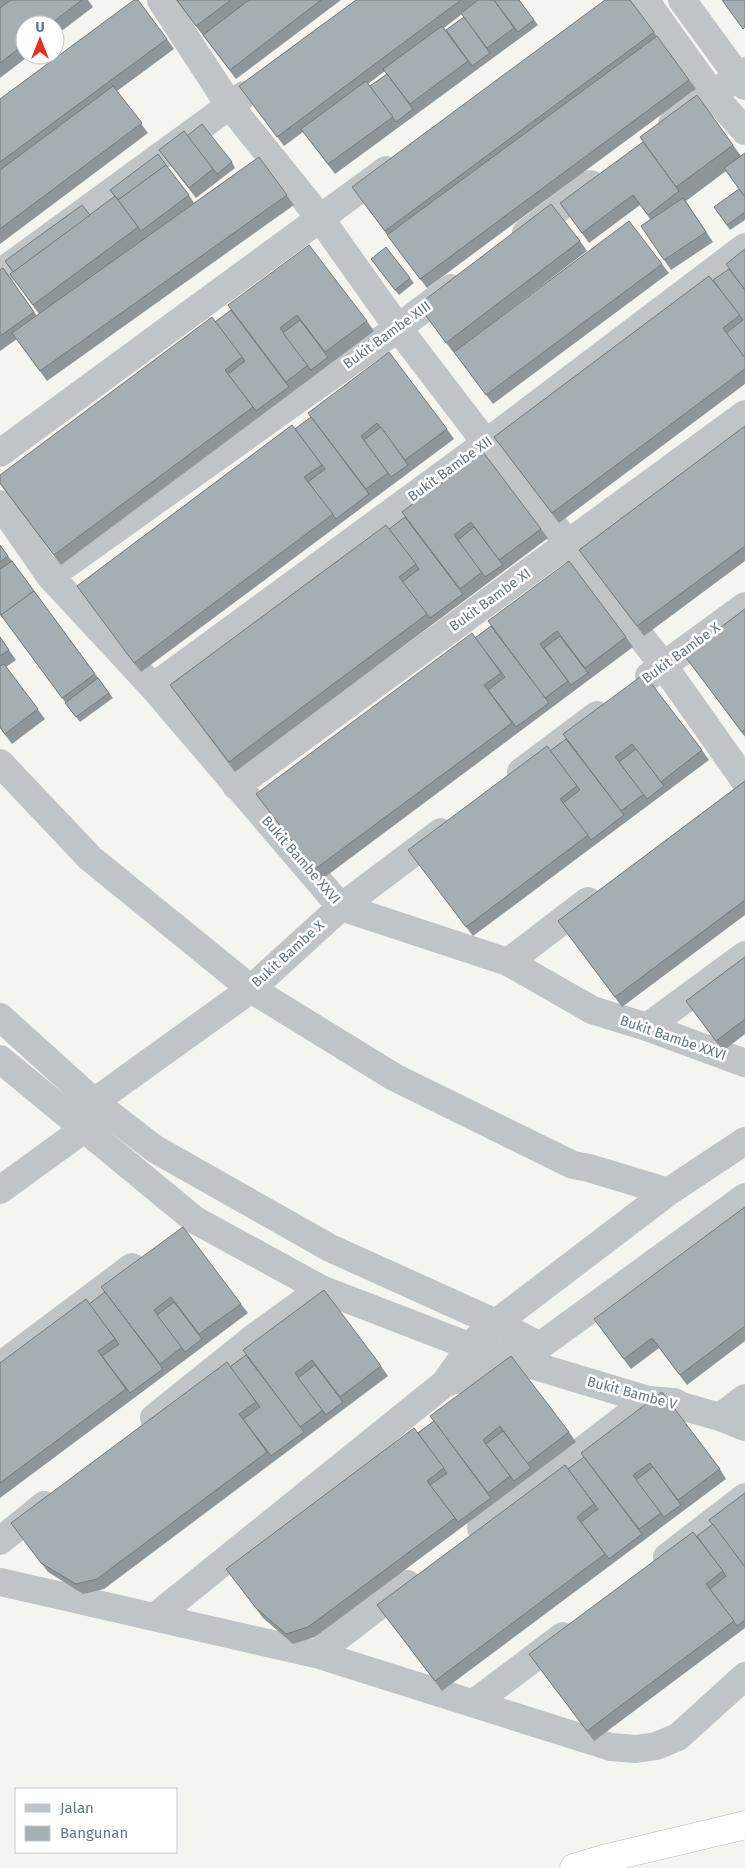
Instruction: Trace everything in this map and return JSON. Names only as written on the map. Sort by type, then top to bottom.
[{"type":"highway","points":[[574,1868],[607,1858],[745,1825]]},
{"type":"street","points":[[645,0],[712,94],[745,131]]},
{"type":"street","points":[[650,140],[712,94],[742,78],[682,0]]},
{"type":"street","points":[[147,2],[320,218],[398,328],[486,443],[568,543],[663,665],[740,785]]},
{"type":"street","points":[[0,273],[261,82]]},
{"type":"street","points":[[0,453],[408,153]]},
{"type":"street","points":[[508,246],[610,170]]},
{"type":"street","name":"Bukit Bambe XII","points":[[153,687],[486,443],[745,247]]},
{"type":"street","name":"Bukit Bambe XIII","points":[[50,576],[398,328],[469,275]]},
{"type":"street","name":"Bukit Bambe XI","points":[[236,786],[745,414]]},
{"type":"street","name":"Bukit Bambe XXVI","points":[[0,504],[50,576],[153,687],[341,907],[508,962],[592,1010],[647,1027],[745,1063]]},
{"type":"street","name":"Bukit Bambe X","points":[[498,789],[745,606]]},
{"type":"street","points":[[0,763],[90,858],[250,989],[394,1077],[555,1157],[573,1165],[668,1192]]},
{"type":"street","name":"Bukit Bambe X","points":[[94,1102],[250,989],[341,907],[459,818]]},
{"type":"street","points":[[508,962],[611,884]]},
{"type":"street","points":[[647,1027],[745,955]]},
{"type":"street","points":[[0,1017],[94,1102],[156,1149],[330,1248],[496,1323],[529,1354]]},
{"type":"street","points":[[0,1059],[195,1220],[322,1289],[469,1346],[529,1354]]},
{"type":"street","points":[[0,1190],[84,1129]]},
{"type":"street","points":[[155,1617],[445,1383],[469,1346],[496,1323],[668,1192],[745,1141]]},
{"type":"street","points":[[445,1383],[529,1354],[745,1197]]},
{"type":"street","points":[[171,1237],[195,1220]]},
{"type":"street","points":[[0,1366],[148,1255]]},
{"type":"street","points":[[132,1436],[256,1336],[322,1289]]},
{"type":"street","name":"Bukit Bambe V","points":[[529,1354],[648,1400],[674,1402],[745,1427]]},
{"type":"street","points":[[720,1417],[745,1398]]},
{"type":"street","points":[[458,1545],[648,1400]]},
{"type":"street","points":[[0,1541],[62,1491]]},
{"type":"street","points":[[644,1574],[745,1497]]},
{"type":"street","points":[[316,1654],[427,1569]]},
{"type":"street","points":[[0,1582],[316,1654],[611,1747],[636,1749],[656,1746],[678,1737],[745,1676]]},
{"type":"street","points":[[474,1703],[582,1621]]},
{"type":"building","points":[[11,0],[82,0],[62,15],[15,15],[15,52],[0,63],[0,8]]},
{"type":"building","points":[[134,0],[138,0],[167,39],[0,162],[0,99],[46,65],[65,65],[65,51]]},
{"type":"building","points":[[177,0],[231,0],[196,26]]},
{"type":"building","points":[[249,0],[321,0],[230,70],[203,35]]},
{"type":"building","points":[[356,0],[461,0],[277,137],[239,86]]},
{"type":"building","points":[[478,0],[494,0],[514,28],[487,48],[461,13]]},
{"type":"building","points":[[494,0],[519,0],[534,20],[518,32]]},
{"type":"building","points":[[605,0],[630,0],[654,32],[385,231],[352,187]]},
{"type":"building","points":[[722,0],[745,0],[745,27],[743,29]]},
{"type":"building","points":[[464,17],[490,53],[472,66],[446,30]]},
{"type":"building","points":[[442,26],[468,61],[410,104],[383,69]]},
{"type":"building","points":[[657,36],[689,80],[420,279],[387,235]]},
{"type":"building","points":[[387,74],[413,109],[396,122],[370,86]]},
{"type":"building","points":[[366,81],[393,117],[328,164],[301,129]]},
{"type":"building","points":[[113,86],[142,123],[0,229],[0,170]]},
{"type":"building","points":[[697,95],[733,145],[676,187],[640,137]]},
{"type":"building","points":[[202,124],[232,162],[217,174],[187,136]]},
{"type":"building","points":[[184,131],[213,169],[189,188],[159,150]]},
{"type":"building","points":[[643,142],[679,191],[648,215],[633,195],[582,233],[560,203]]},
{"type":"building","points":[[745,153],[745,197],[724,168]]},
{"type":"building","points":[[158,154],[166,165],[118,200],[110,190]]},
{"type":"building","points":[[259,157],[287,195],[40,371],[12,333]]},
{"type":"building","points":[[166,165],[189,195],[141,231],[118,200]]},
{"type":"building","points":[[739,189],[745,197],[745,212],[727,225],[714,207]]},
{"type":"building","points":[[115,196],[138,227],[33,305],[10,274]]},
{"type":"building","points":[[683,198],[706,232],[664,260],[641,226]]},
{"type":"building","points":[[551,204],[580,241],[446,343],[418,305]]},
{"type":"building","points":[[82,205],[90,215],[13,272],[5,261]]},
{"type":"building","points":[[629,221],[662,264],[486,395],[454,352]]},
{"type":"building","points":[[309,245],[367,321],[325,352],[297,315],[280,328],[308,365],[286,382],[228,305]]},
{"type":"building","points":[[386,247],[410,278],[395,290],[371,259]]},
{"type":"building","points":[[745,249],[745,290],[726,264]]},
{"type":"building","points":[[3,268],[34,312],[0,336],[0,270]]},
{"type":"building","points":[[729,269],[745,290],[745,358],[726,333],[743,320],[713,280]]},
{"type":"building","points":[[709,276],[740,315],[723,328],[745,358],[745,369],[552,513],[494,437]]},
{"type":"building","points":[[231,310],[289,387],[256,411],[228,374],[245,361],[215,322]]},
{"type":"building","points":[[212,317],[242,357],[225,370],[253,407],[54,555],[0,483],[0,475]]},
{"type":"building","points":[[300,320],[328,357],[311,370],[283,333]]},
{"type":"building","points":[[389,352],[447,429],[405,460],[377,423],[361,436],[388,473],[366,489],[308,413]]},
{"type":"building","points":[[311,417],[369,494],[336,519],[308,482],[325,469],[295,429]]},
{"type":"building","points":[[292,425],[322,465],[304,477],[333,514],[134,663],[77,586]]},
{"type":"building","points":[[745,426],[745,546],[637,626],[579,550]]},
{"type":"building","points":[[381,427],[408,465],[391,477],[364,440]]},
{"type":"building","points":[[483,452],[541,529],[499,560],[471,522],[454,535],[482,572],[460,589],[402,512]]},
{"type":"building","points":[[405,517],[463,594],[430,618],[402,582],[419,569],[389,529]]},
{"type":"building","points":[[386,525],[416,564],[399,577],[427,614],[229,762],[170,685]]},
{"type":"building","points":[[474,527],[503,565],[485,577],[458,540]]},
{"type":"building","points":[[0,545],[8,556],[0,562]]},
{"type":"building","points":[[12,561],[34,591],[1,615],[4,619],[0,614],[0,569]]},
{"type":"building","points":[[569,561],[626,637],[585,668],[557,631],[540,644],[568,681],[545,698],[488,621]]},
{"type":"building","points":[[34,591],[95,674],[62,698],[1,615]]},
{"type":"building","points":[[745,609],[745,729],[742,732],[684,655]]},
{"type":"building","points":[[491,626],[549,703],[516,727],[488,690],[505,677],[475,638]]},
{"type":"building","points":[[472,633],[501,673],[484,685],[512,723],[314,870],[256,794]]},
{"type":"building","points":[[560,636],[588,673],[571,685],[544,648]]},
{"type":"building","points":[[0,637],[9,650],[0,656]]},
{"type":"building","points":[[4,664],[38,709],[5,734],[0,727],[0,666]]},
{"type":"building","points":[[644,674],[702,750],[661,782],[632,744],[615,757],[644,794],[621,811],[563,734]]},
{"type":"building","points":[[98,678],[109,693],[76,717],[65,703]]},
{"type":"building","points":[[566,739],[624,815],[591,840],[563,803],[580,790],[550,751]]},
{"type":"building","points":[[547,746],[577,786],[560,799],[588,835],[466,927],[408,850]]},
{"type":"building","points":[[636,749],[664,786],[647,799],[619,762]]},
{"type":"building","points":[[745,781],[745,900],[615,997],[558,921]]},
{"type":"building","points":[[745,957],[745,1022],[744,1020],[716,1041],[686,1001]]},
{"type":"building","points":[[745,1207],[745,1326],[680,1375],[652,1338],[624,1359],[594,1319]]},
{"type":"building","points":[[183,1227],[241,1304],[199,1334],[171,1297],[154,1310],[182,1347],[160,1364],[101,1287]]},
{"type":"building","points":[[324,1290],[381,1366],[340,1397],[312,1360],[295,1373],[323,1410],[300,1427],[243,1350]]},
{"type":"building","points":[[105,1292],[163,1369],[130,1393],[102,1356],[119,1344],[89,1304]]},
{"type":"building","points":[[86,1299],[115,1339],[98,1351],[126,1389],[0,1483],[0,1363]]},
{"type":"building","points":[[174,1302],[202,1339],[185,1352],[157,1315]]},
{"type":"building","points":[[246,1355],[304,1432],[271,1456],[243,1419],[260,1407],[230,1367]]},
{"type":"building","points":[[511,1356],[569,1432],[527,1464],[500,1426],[483,1440],[510,1476],[488,1493],[430,1416]]},
{"type":"building","points":[[227,1362],[256,1402],[239,1414],[267,1452],[97,1579],[76,1584],[41,1563],[11,1523]]},
{"type":"building","points":[[315,1365],[343,1402],[326,1415],[298,1378]]},
{"type":"building","points":[[662,1392],[720,1469],[678,1500],[650,1463],[633,1475],[661,1513],[639,1529],[581,1453]]},
{"type":"building","points":[[434,1421],[491,1498],[458,1522],[430,1485],[447,1473],[418,1433]]},
{"type":"building","points":[[414,1428],[444,1468],[427,1481],[455,1518],[308,1627],[286,1634],[256,1608],[226,1569]]},
{"type":"building","points":[[503,1431],[531,1468],[514,1481],[486,1444]]},
{"type":"building","points":[[584,1457],[642,1534],[609,1559],[581,1522],[598,1509],[568,1469]]},
{"type":"building","points":[[565,1465],[594,1504],[577,1517],[605,1554],[435,1681],[377,1605]]},
{"type":"building","points":[[653,1467],[681,1505],[664,1517],[636,1480]]},
{"type":"building","points":[[745,1493],[745,1567],[709,1520]]},
{"type":"building","points":[[713,1524],[745,1567],[745,1620],[737,1626],[710,1589],[726,1576],[697,1536]]},
{"type":"building","points":[[693,1532],[723,1571],[706,1584],[734,1621],[587,1731],[529,1654]]}]
